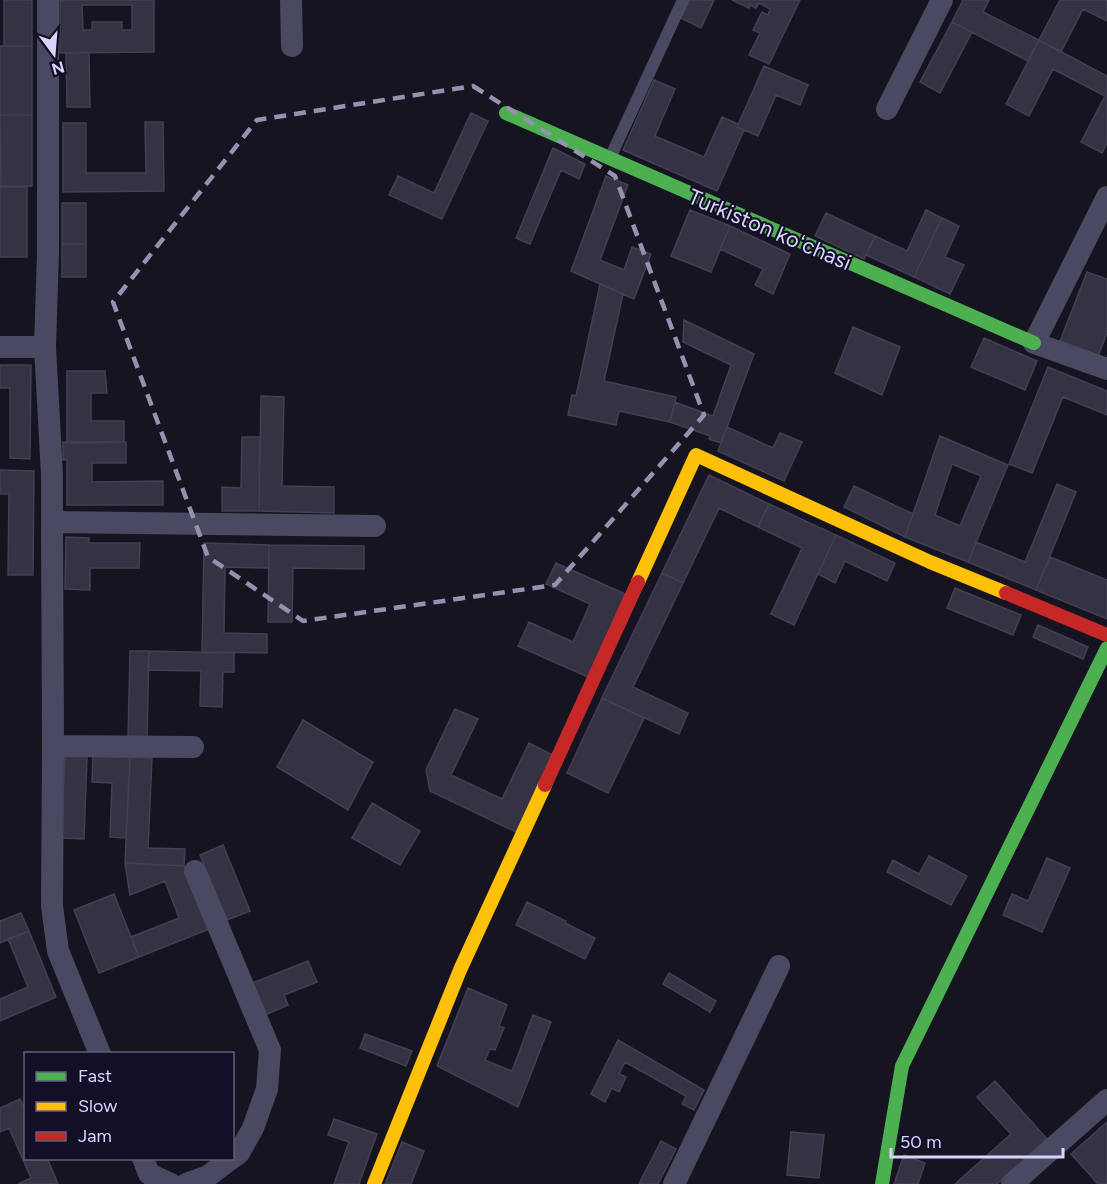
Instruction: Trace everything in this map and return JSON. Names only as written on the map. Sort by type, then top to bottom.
[{"type":"street","points":[[48,0],[48,252],[45,347],[52,475],[52,906],[58,951],[100,1052]]},
{"type":"street","points":[[291,0],[292,46]]},
{"type":"street","points":[[887,109],[942,0]]},
{"type":"street","name":"Turkiston koʻchasi","points":[[506,113],[1034,343],[1107,369]]},
{"type":"street","points":[[1034,343],[1107,197]]},
{"type":"street","points":[[0,347],[45,347]]},
{"type":"street","points":[[374,1184],[460,970],[696,455],[930,562],[1107,635]]},
{"type":"street","points":[[52,522],[375,526]]},
{"type":"street","points":[[882,1184],[902,1066],[1107,648]]},
{"type":"street","points":[[53,746],[193,747]]},
{"type":"street","points":[[195,871],[270,1050],[267,1089],[253,1128],[234,1156]]},
{"type":"street","points":[[674,1184],[779,966]]},
{"type":"street","points":[[1012,1184],[1107,1100]]},
{"type":"street","points":[[186,1184],[208,1176],[229,1160]]},
{"type":"street","points":[[148,1172],[171,1184]]},
{"type":"lane","points":[[610,159],[683,0]]},
{"type":"highlighted area","points":[[473,86],[615,176],[704,415],[555,585],[303,621],[208,557],[113,302],[257,120]]},
{"type":"building","points":[[4,0],[32,0],[32,46],[4,46]]},
{"type":"building","points":[[60,0],[154,0],[154,52],[60,53]],"holes":[[[82,5],[132,5],[132,30],[122,30],[122,22],[92,22],[92,30],[83,30]]]},
{"type":"building","points":[[690,0],[714,0],[701,28],[681,18]]},
{"type":"building","points":[[732,0],[800,0],[769,64],[749,55],[760,33],[753,30],[762,12],[768,15],[770,9],[759,3],[756,8],[750,5],[749,8]]},
{"type":"building","points":[[963,0],[989,0],[983,12],[1039,40],[1028,61],[952,22]]},
{"type":"building","points":[[1060,0],[1107,0],[1107,21],[1083,9],[1061,52],[1039,40]]},
{"type":"building","points":[[952,22],[972,32],[940,93],[920,82]]},
{"type":"building","points":[[1039,40],[1107,76],[1107,143],[1102,153],[1081,142],[1105,96],[1053,69],[1029,116],[1006,104]]},
{"type":"building","points":[[0,46],[32,46],[32,115],[0,115]]},
{"type":"building","points":[[66,53],[89,53],[90,107],[67,107]]},
{"type":"building","points":[[764,66],[808,85],[800,105],[776,95],[758,136],[737,127]]},
{"type":"building","points":[[654,80],[675,89],[655,136],[704,157],[722,117],[738,124],[737,127],[744,130],[717,191],[623,150]]},
{"type":"building","points":[[471,113],[488,121],[442,219],[389,195],[398,176],[434,193]]},
{"type":"building","points":[[0,115],[32,115],[32,186],[1,187]]},
{"type":"building","points":[[145,122],[163,122],[164,191],[63,192],[63,123],[86,123],[86,173],[146,173]]},
{"type":"building","points":[[553,148],[585,164],[579,179],[561,170],[530,244],[516,238]]},
{"type":"building","points":[[606,176],[628,185],[600,260],[624,270],[632,247],[651,254],[634,299],[571,271]]},
{"type":"building","points":[[0,186],[27,187],[27,257],[0,257]]},
{"type":"building","points":[[62,203],[86,203],[86,244],[62,244]]},
{"type":"building","points":[[690,210],[730,226],[711,272],[671,256]]},
{"type":"building","points":[[926,210],[942,218],[914,277],[866,255],[875,236],[907,251]]},
{"type":"building","points":[[826,213],[875,236],[864,259],[815,236]]},
{"type":"building","points":[[942,218],[959,226],[945,257],[964,265],[950,294],[914,277]]},
{"type":"building","points":[[730,226],[790,254],[773,294],[755,285],[763,269],[720,249]]},
{"type":"building","points":[[62,244],[86,244],[86,277],[62,277]]},
{"type":"building","points":[[1087,272],[1107,279],[1107,333],[1098,356],[1060,341]]},
{"type":"building","points":[[600,284],[623,294],[604,381],[676,397],[670,422],[619,411],[616,425],[568,415],[572,395],[576,396]]},
{"type":"building","points":[[684,320],[754,354],[721,443],[709,439],[710,436],[670,422],[675,402],[713,416],[731,365],[683,342]]},
{"type":"building","points":[[853,327],[900,347],[882,395],[835,373]]},
{"type":"building","points":[[984,338],[1037,361],[1025,390],[971,367]]},
{"type":"building","points":[[0,365],[31,365],[30,459],[10,458],[10,388],[0,388]]},
{"type":"building","points":[[1048,367],[1107,391],[1107,415],[1063,397],[1032,473],[1009,464]]},
{"type":"building","points":[[67,371],[105,371],[107,393],[91,393],[91,421],[124,421],[124,442],[67,443]]},
{"type":"building","points":[[261,396],[284,397],[282,486],[334,487],[334,513],[259,511]]},
{"type":"building","points":[[727,427],[773,448],[780,433],[802,442],[784,481],[718,451]]},
{"type":"building","points":[[940,436],[1008,465],[968,562],[905,537]],"holes":[[[952,464],[981,476],[960,526],[935,515]]]},
{"type":"building","points":[[242,437],[260,437],[259,511],[222,511],[222,487],[241,488]]},
{"type":"building","points":[[63,442],[126,442],[126,463],[92,463],[92,482],[163,481],[163,505],[67,505],[67,460],[63,460]]},
{"type":"building","points":[[0,470],[34,471],[33,575],[8,575],[9,494],[0,494]]},
{"type":"building","points":[[709,475],[769,504],[758,527],[719,508],[683,583],[662,573]]},
{"type":"building","points":[[1057,484],[1076,492],[1036,590],[968,562],[976,542],[1025,562]]},
{"type":"building","points":[[854,486],[913,514],[905,537],[844,507]]},
{"type":"building","points":[[769,504],[836,535],[794,625],[771,614],[802,548],[758,527]]},
{"type":"building","points":[[836,535],[895,563],[887,581],[845,561],[835,583],[818,574]]},
{"type":"building","points":[[66,537],[89,538],[89,543],[140,543],[139,568],[90,568],[90,590],[65,589]]},
{"type":"building","points":[[204,543],[269,545],[269,568],[225,567],[224,633],[267,634],[267,653],[202,652]]},
{"type":"building","points":[[269,545],[364,546],[364,569],[293,568],[292,622],[268,622]]},
{"type":"building","points":[[1050,557],[1107,580],[1107,619],[1036,590]]},
{"type":"building","points":[[556,563],[625,594],[588,677],[518,646],[529,622],[573,642],[590,604],[546,584]]},
{"type":"building","points":[[662,573],[683,583],[633,687],[688,713],[679,734],[602,698]]},
{"type":"building","points":[[955,588],[1021,615],[1013,635],[947,608]]},
{"type":"building","points":[[1038,625],[1088,647],[1083,659],[1033,637]]},
{"type":"building","points":[[130,651],[149,651],[147,738],[128,738]]},
{"type":"building","points":[[149,651],[234,653],[234,672],[223,672],[222,707],[200,706],[201,671],[148,670]]},
{"type":"building","points":[[602,698],[644,718],[608,793],[567,773]]},
{"type":"building","points":[[455,709],[478,719],[451,775],[502,799],[529,743],[553,755],[516,832],[430,791],[426,770]]},
{"type":"building","points":[[303,720],[373,762],[348,810],[277,767]]},
{"type":"building","points":[[65,756],[87,756],[84,839],[61,838]]},
{"type":"building","points":[[93,756],[130,757],[126,838],[110,837],[112,783],[92,782]]},
{"type":"building","points":[[130,757],[152,758],[148,848],[185,849],[184,866],[125,863]]},
{"type":"building","points":[[372,803],[420,831],[400,865],[352,838]]},
{"type":"building","points":[[223,845],[250,911],[227,920],[200,855]]},
{"type":"building","points":[[929,856],[967,876],[951,905],[887,872],[893,860],[919,874]]},
{"type":"building","points":[[1047,858],[1070,868],[1042,932],[1003,915],[1012,894],[1028,901]]},
{"type":"building","points":[[125,863],[184,866],[209,929],[139,957],[131,937],[179,918],[165,881],[130,895]]},
{"type":"building","points":[[114,894],[139,957],[99,973],[74,910]]},
{"type":"building","points":[[527,902],[595,938],[585,959],[516,925]]},
{"type":"building","points":[[21,913],[29,931],[0,943],[0,921]]},
{"type":"building","points":[[29,931],[56,997],[0,1021],[0,999],[28,987],[8,939]]},
{"type":"building","points":[[308,961],[317,982],[284,995],[288,1005],[265,1015],[252,983]]},
{"type":"building","points":[[669,973],[716,1001],[710,1012],[663,984]]},
{"type":"building","points":[[468,988],[507,1005],[499,1026],[504,1028],[495,1050],[490,1049],[485,1060],[512,1071],[533,1015],[551,1022],[518,1107],[437,1066]]},
{"type":"building","points":[[365,1034],[412,1051],[406,1066],[360,1048]]},
{"type":"building","points":[[618,1040],[704,1090],[694,1110],[682,1104],[686,1096],[625,1062],[619,1074],[626,1077],[619,1092],[612,1088],[605,1102],[591,1094]]},
{"type":"building","points":[[995,1081],[1047,1139],[997,1184],[955,1184],[1011,1134],[977,1097]]},
{"type":"building","points":[[20,1099],[24,1107],[24,1160],[48,1160],[58,1184],[18,1184],[31,1178],[9,1128],[0,1132],[0,1108]]},
{"type":"building","points":[[334,1119],[377,1134],[359,1184],[334,1184],[349,1142],[328,1135]]},
{"type":"building","points":[[1107,1122],[1107,1184],[1098,1184],[1071,1154]]},
{"type":"building","points":[[791,1132],[824,1135],[819,1178],[787,1175]]},
{"type":"building","points":[[661,1141],[676,1149],[658,1184],[639,1184]]},
{"type":"building","points":[[402,1142],[424,1151],[411,1184],[385,1184]]},
{"type":"building","points":[[904,1155],[925,1163],[918,1184],[894,1184]]},
{"type":"traffic: fast","points":[[506,113],[1034,343]]},
{"type":"traffic: fast","points":[[882,1184],[902,1066],[1107,648]]},
{"type":"traffic: slow","points":[[638,582],[696,455],[930,562],[1006,593]]},
{"type":"traffic: slow","points":[[374,1184],[460,970],[545,785]]},
{"type":"traffic: jam","points":[[545,785],[638,582]]},
{"type":"traffic: jam","points":[[1006,593],[1107,635]]}]
